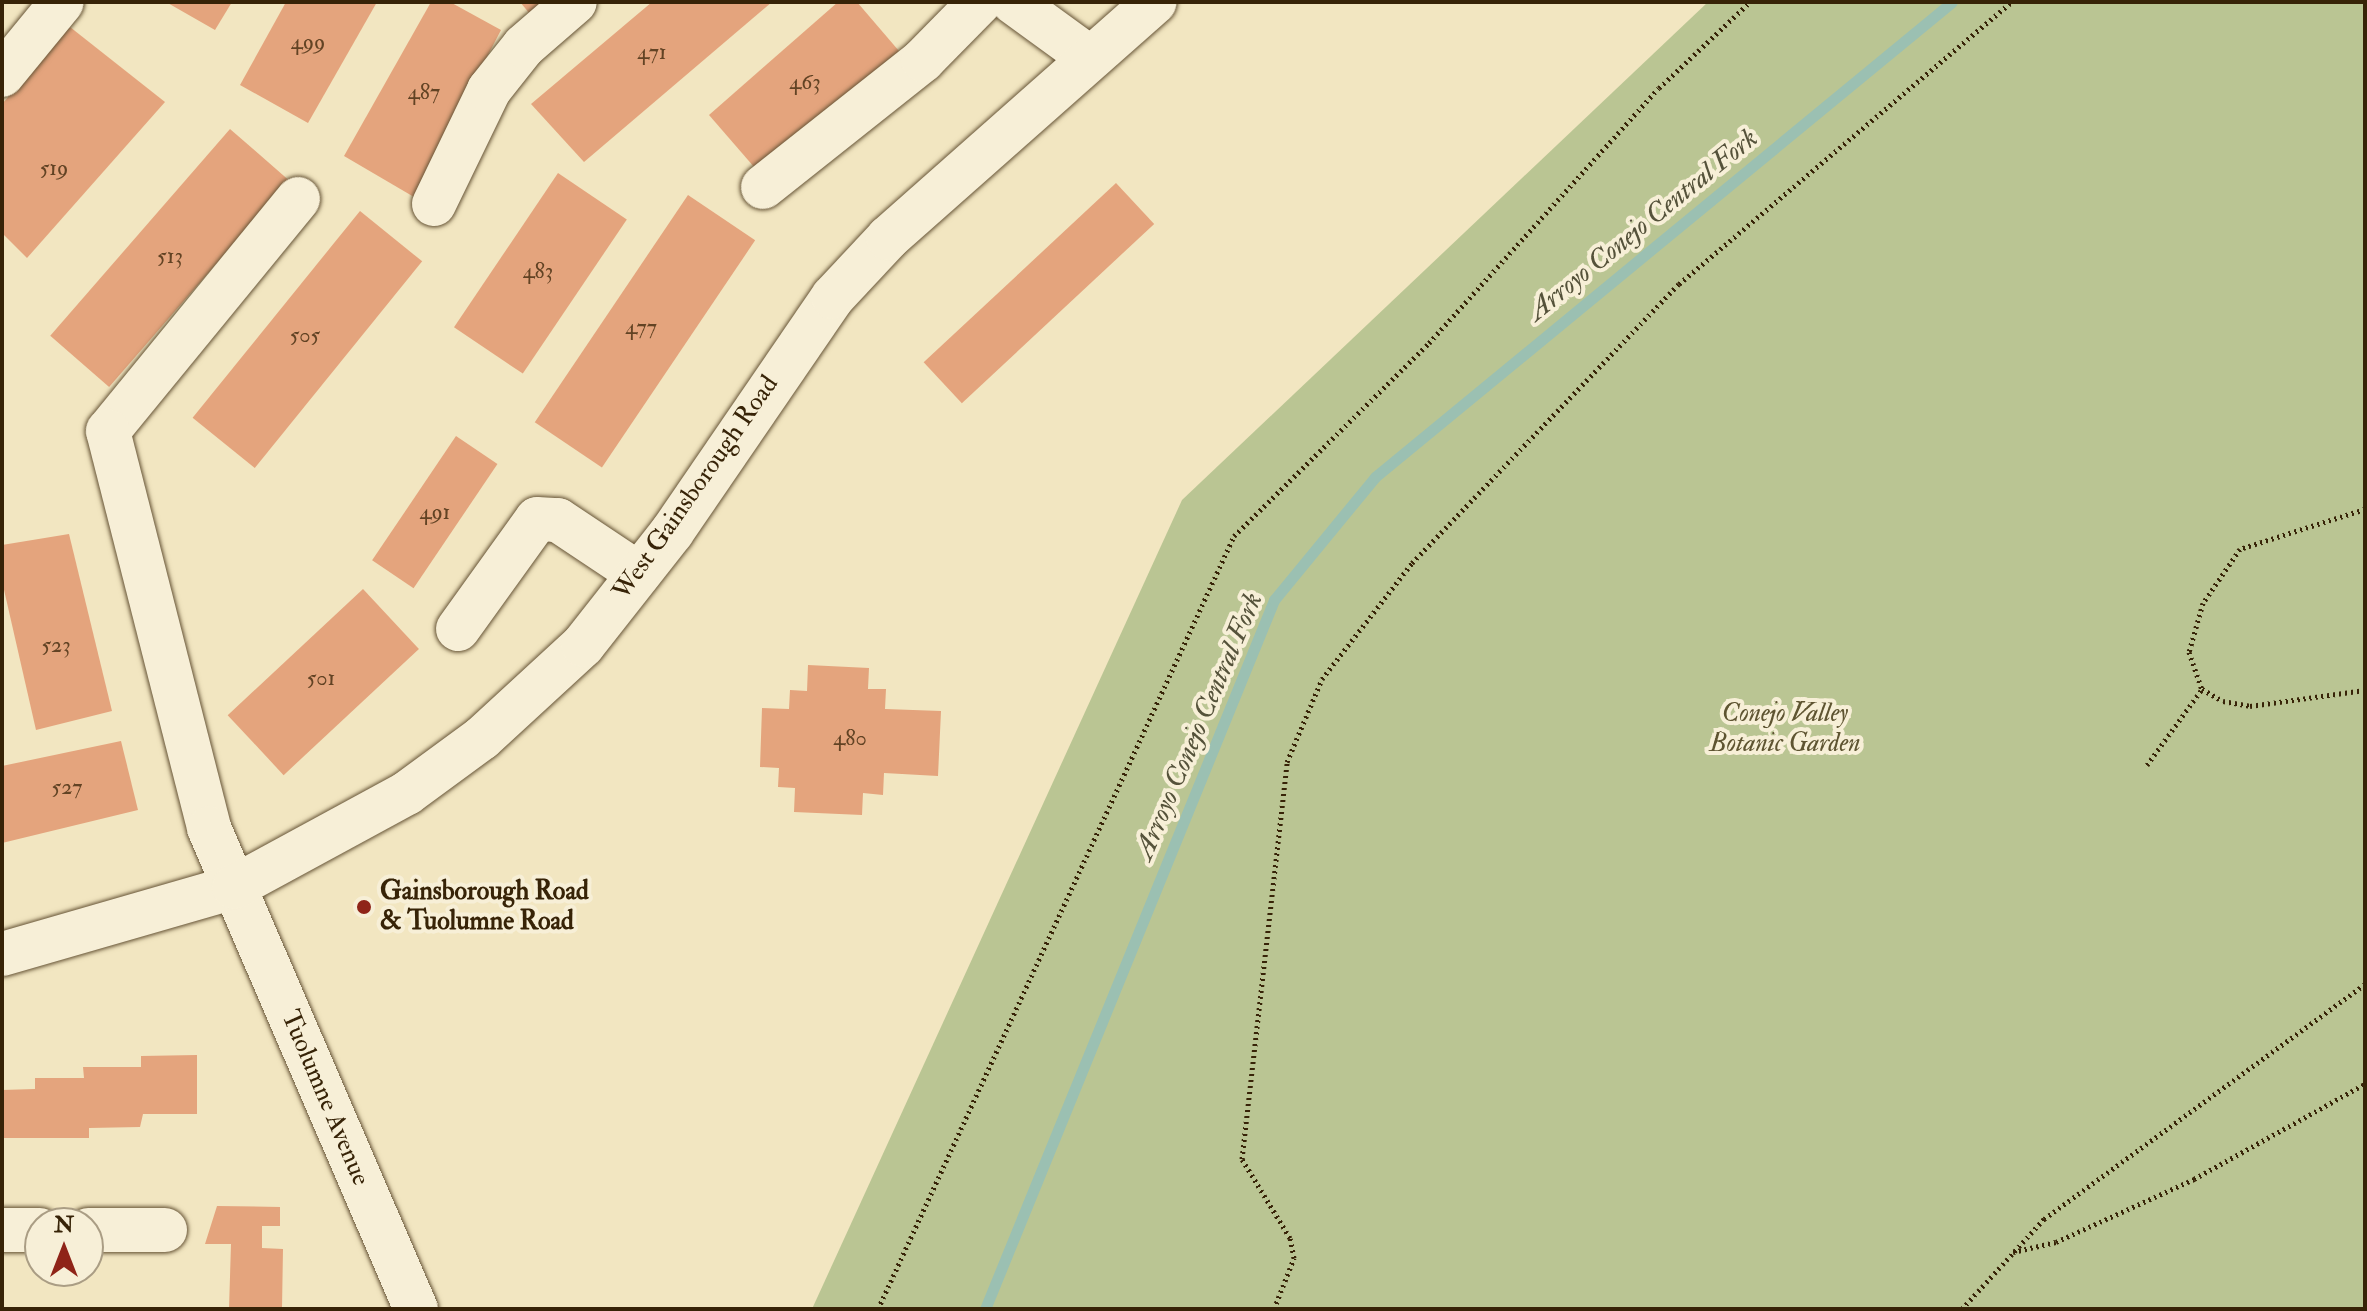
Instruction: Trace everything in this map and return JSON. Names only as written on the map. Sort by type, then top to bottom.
[{"type":"street","points":[[2,75],[62,2]]},
{"type":"street","points":[[434,204],[489,90],[524,46],[575,2]]},
{"type":"street","points":[[763,187],[923,60],[980,2]]},
{"type":"street","points":[[1013,2],[1090,58]]},
{"type":"street","name":"West Gainsborough Road","points":[[2,954],[234,887],[407,793],[482,738],[583,645],[639,574],[833,297],[888,238],[1155,2]]},
{"type":"street","name":"Tuolumne Avenue","points":[[298,199],[108,431],[205,812],[234,887],[416,1309]]},
{"type":"street","points":[[458,629],[537,519],[558,520],[639,574]]},
{"type":"street","points":[[2,1230],[24,1230]]},
{"type":"street","points":[[104,1230],[165,1230]]},
{"type":"path","points":[[878,1309],[1234,536],[1429,343],[1659,88],[1750,2]]},
{"type":"path","points":[[1274,1309],[1294,1258],[1290,1238],[1242,1159],[1287,762],[1322,679],[1412,563],[1679,284],[2012,2]]},
{"type":"path","points":[[2202,689],[2189,652],[2203,603],[2240,549],[2365,509]]},
{"type":"path","points":[[2202,689],[2250,706],[2365,690]]},
{"type":"path","points":[[2147,765],[2202,689]]},
{"type":"path","points":[[1962,1309],[2044,1219],[2365,984]]},
{"type":"path","points":[[2012,1252],[2056,1242],[2194,1179],[2365,1084]]},
{"type":"green space","name":"Conejo Valley Botanic Garden","points":[[1708,2],[2365,2],[2365,1309],[812,1309],[1182,500]]},
{"type":"building","points":[[166,2],[232,2],[215,30]]},
{"type":"building","points":[[286,2],[377,2],[308,123],[240,85]]},
{"type":"building","points":[[431,2],[450,2],[501,30],[414,197],[344,156]]},
{"type":"building","points":[[520,2],[544,2],[530,14]]},
{"type":"building","points":[[652,2],[772,2],[584,162],[531,104]]},
{"type":"building","points":[[838,2],[857,2],[899,51],[761,175],[709,115]]},
{"type":"building","points":[[70,27],[165,102],[27,258],[2,233],[2,104]]},
{"type":"building","points":[[230,129],[289,180],[109,387],[50,336]]},
{"type":"building","points":[[558,173],[627,219],[523,374],[454,327]]},
{"type":"building","points":[[1116,183],[1154,224],[962,403],[924,362]]},
{"type":"building","points":[[688,195],[755,240],[602,467],[535,422]]},
{"type":"building","points":[[360,211],[422,261],[255,468],[193,418]]},
{"type":"building","points":[[456,436],[497,464],[414,588],[372,560]]},
{"type":"building","points":[[69,534],[112,711],[36,730],[2,581],[2,545]]},
{"type":"building","points":[[363,589],[419,649],[284,775],[228,715]]},
{"type":"building","points":[[808,665],[869,668],[868,689],[886,689],[885,709],[941,711],[938,776],[884,773],[883,795],[863,793],[862,815],[794,812],[795,788],[778,787],[779,768],[760,767],[762,708],[789,709],[790,690],[807,691]]},
{"type":"building","points":[[121,741],[138,810],[2,843],[2,766]]},
{"type":"building","points":[[197,1055],[197,1114],[143,1114],[140,1127],[89,1128],[89,1138],[2,1138],[2,1090],[35,1089],[35,1078],[84,1078],[83,1067],[141,1067],[141,1056]]},
{"type":"building","points":[[217,1206],[280,1207],[280,1226],[262,1226],[262,1248],[283,1249],[282,1309],[229,1309],[231,1244],[205,1244]]},
{"type":"waterway","name":"Arroyo Conejo Central Fork","points":[[985,1309],[1274,600],[1375,477],[1952,2]]},
{"type":"place","name":"Gainsborough Road & Tuolumne Road","points":[[364,907]]}]
